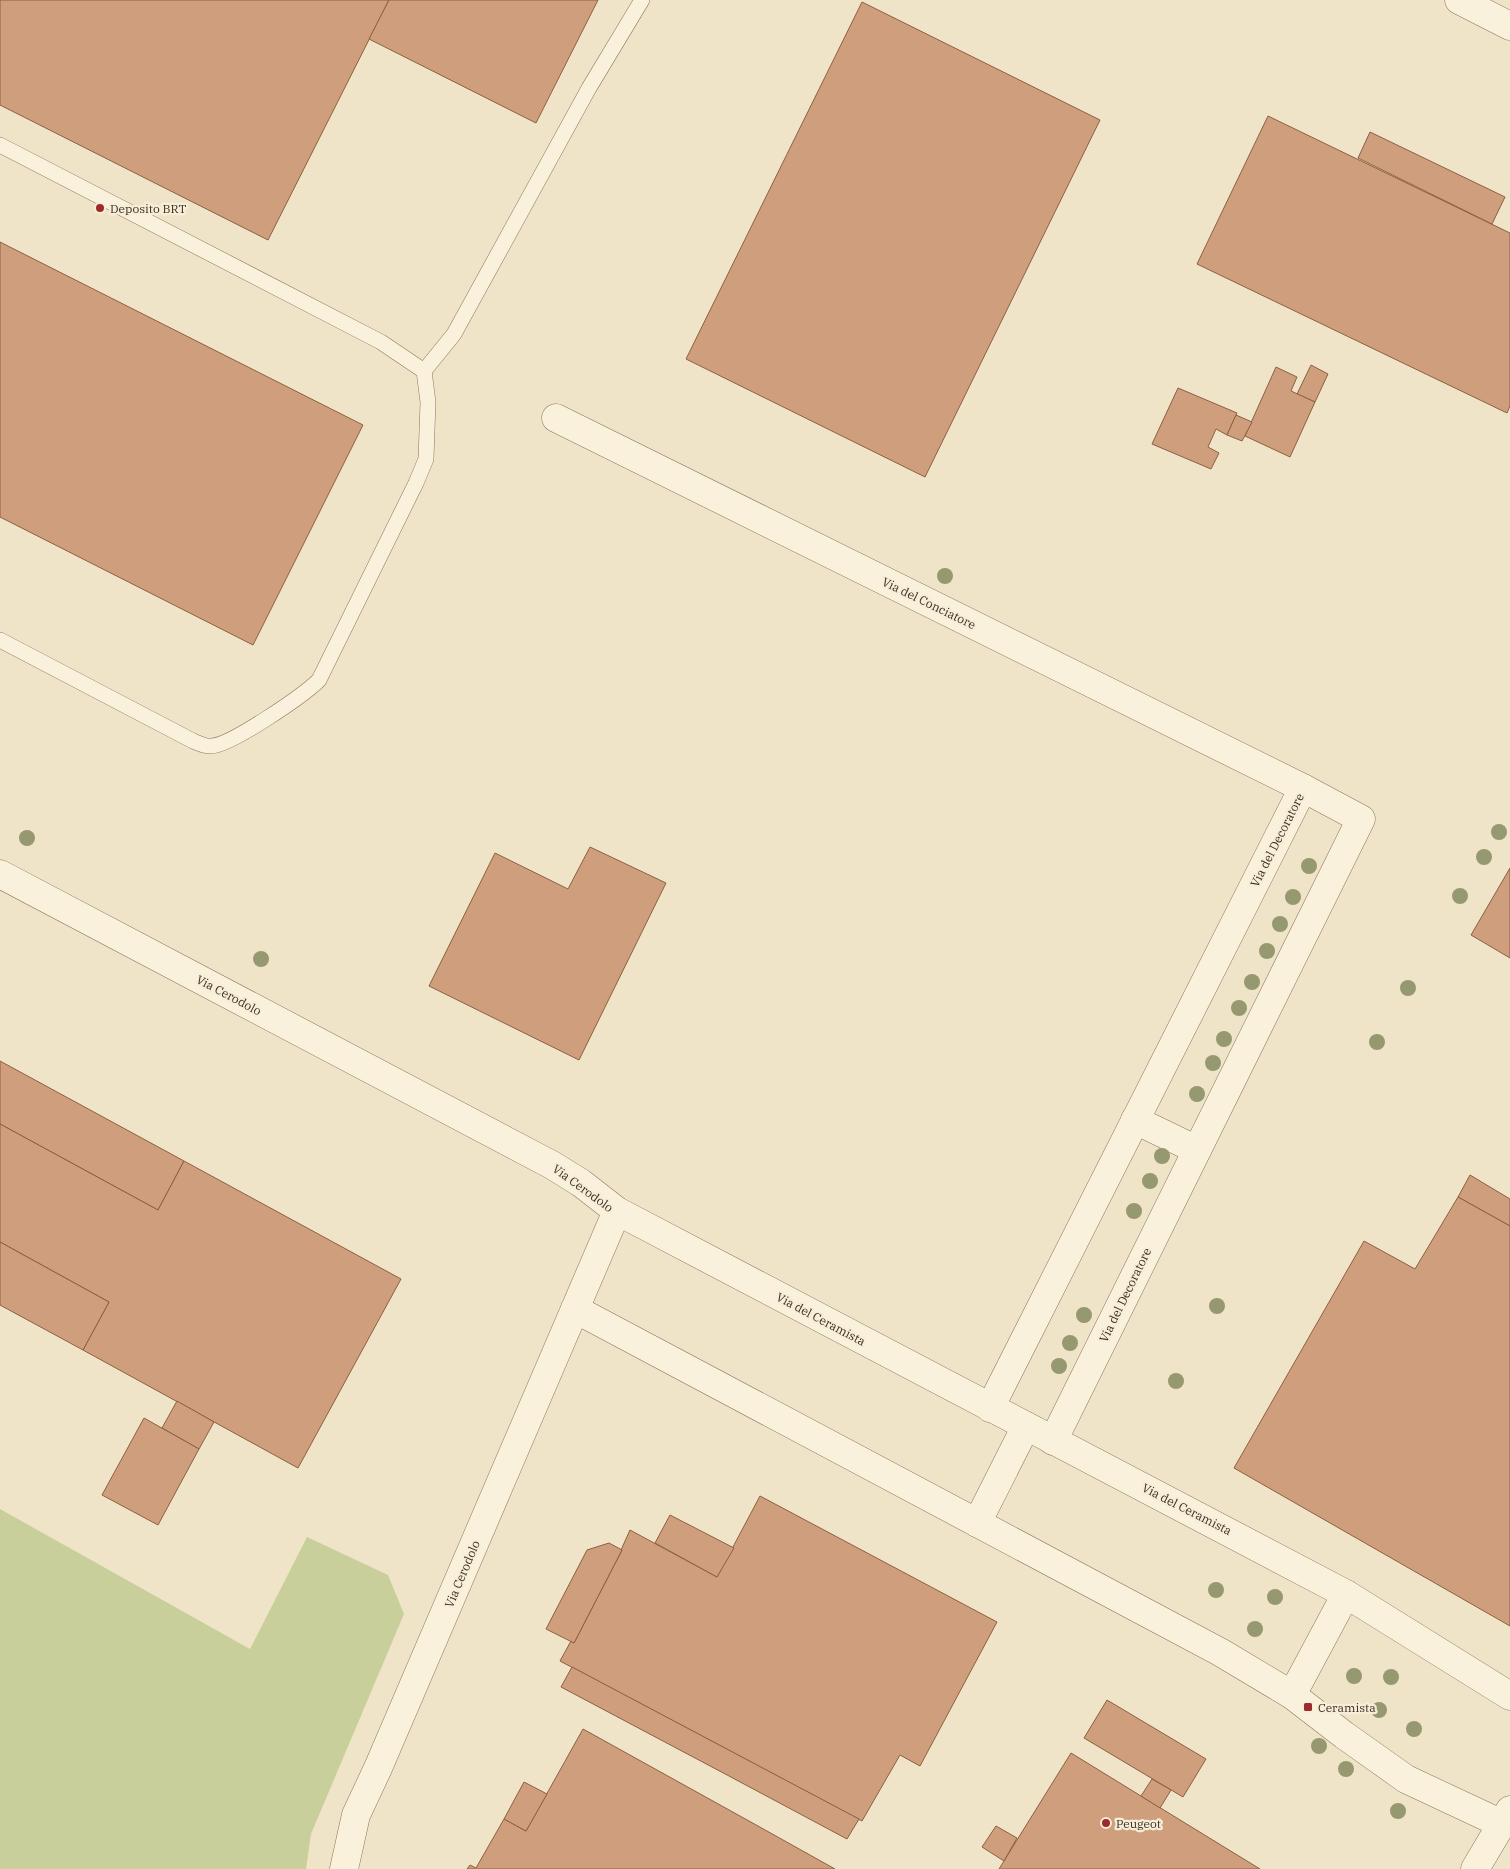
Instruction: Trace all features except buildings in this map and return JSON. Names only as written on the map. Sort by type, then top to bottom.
[{"type":"street","points":[[1459,0],[1510,26]]},
{"type":"street","name":"Via del Conciatore","points":[[556,418],[1303,788]]},
{"type":"street","name":"Via del Decoratore","points":[[990,1408],[1303,788],[1361,819],[1053,1441]]},
{"type":"street","name":"Via Cerodolo","points":[[0,874],[552,1165],[617,1211],[382,1759],[356,1815],[344,1869]]},
{"type":"street","points":[[1135,1120],[1197,1150]]},
{"type":"street","name":"Via del Ceramista","points":[[617,1211],[1346,1594],[1510,1696]]},
{"type":"street","points":[[575,1309],[1220,1652],[1292,1695],[1344,1735],[1406,1778],[1506,1817],[1474,1869]]},
{"type":"street","points":[[977,1523],[1026,1426]]},
{"type":"street","points":[[1292,1695],[1346,1594]]},
{"type":"lane","points":[[0,640],[193,741],[210,747],[228,742],[307,692],[319,680],[426,459],[428,402],[424,371],[454,334],[589,88],[642,0]]},
{"type":"lane","points":[[0,145],[381,342],[424,371]]},
{"type":"green space","points":[[0,1509],[250,1649],[307,1537],[388,1575],[404,1614],[311,1834],[306,1869],[0,1869]]},
{"type":"place","name":"Deposito BRT","points":[[100,208]]},
{"type":"place","name":"Ceramista","points":[[1308,1707]]},
{"type":"place","name":"Peugeot","points":[[1106,1823]]}]
